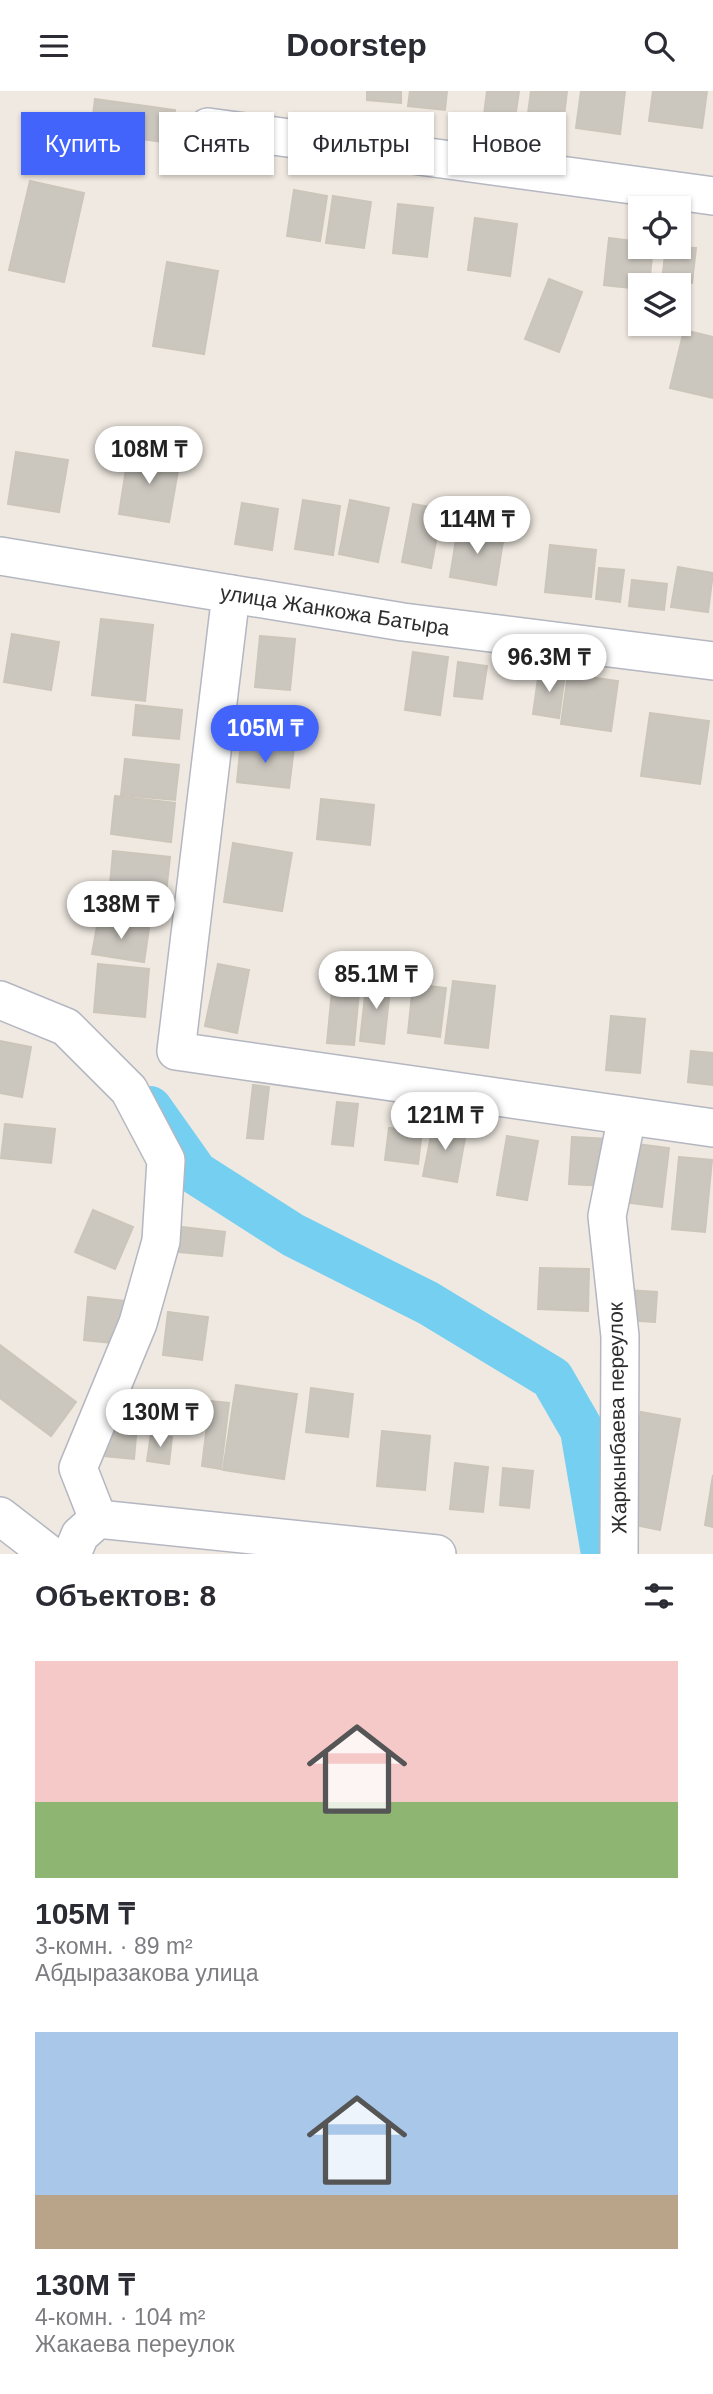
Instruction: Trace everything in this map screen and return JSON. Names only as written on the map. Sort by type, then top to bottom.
[{"type":"street","points":[[274,136],[713,196]]},
{"type":"street","name":"улица Жанкожа Батыра","points":[[0,556],[403,622],[713,661]]},
{"type":"street","points":[[231,594],[176,1051],[713,1128]]},
{"type":"street","points":[[0,1000],[66,1027],[128,1090],[166,1160],[161,1241],[138,1324],[78,1468],[98,1518]]},
{"type":"street","name":"Жаркынбаева переулок","points":[[619,1554],[620,1336],[607,1216],[627,1116]]},
{"type":"street","points":[[0,1516],[49,1554]]},
{"type":"street","points":[[72,1554],[80,1535],[98,1518],[437,1554]]},
{"type":"building","points":[[367,91],[401,91],[401,103],[367,100]]},
{"type":"building","points":[[410,91],[447,91],[445,110],[408,106]]},
{"type":"building","points":[[487,91],[519,91],[516,112],[484,112]]},
{"type":"building","points":[[531,91],[567,91],[565,112],[528,112]]},
{"type":"building","points":[[581,91],[625,91],[620,134],[576,128]]},
{"type":"building","points":[[653,91],[707,91],[702,128],[649,121]]},
{"type":"building","points":[[95,99],[175,110],[159,112],[159,141],[145,139],[145,112],[93,112]]},
{"type":"building","points":[[30,181],[84,193],[64,282],[9,270]]},
{"type":"building","points":[[294,190],[327,196],[320,241],[287,236]]},
{"type":"building","points":[[333,196],[371,202],[364,248],[326,243]]},
{"type":"building","points":[[398,204],[433,208],[427,257],[393,253]]},
{"type":"building","points":[[475,218],[517,224],[510,276],[468,270]]},
{"type":"building","points":[[609,238],[628,240],[628,259],[652,259],[650,273],[628,273],[628,288],[604,285]]},
{"type":"building","points":[[691,248],[696,248],[692,283],[691,273],[663,273],[665,259],[691,259]]},
{"type":"building","points":[[167,262],[218,271],[204,354],[153,346]]},
{"type":"building","points":[[549,279],[582,292],[559,352],[525,339]]},
{"type":"building","points":[[691,332],[713,337],[713,398],[670,388],[683,336],[691,336]]},
{"type":"building","points":[[129,450],[180,459],[169,522],[119,514]]},
{"type":"building","points":[[16,452],[68,460],[59,512],[8,504]]},
{"type":"building","points":[[303,500],[340,506],[333,555],[295,549]]},
{"type":"building","points":[[350,500],[389,508],[378,562],[339,554]]},
{"type":"building","points":[[242,503],[278,509],[272,550],[235,544]]},
{"type":"building","points":[[413,504],[442,509],[431,568],[402,562]]},
{"type":"building","points":[[458,527],[504,535],[496,585],[450,577]]},
{"type":"building","points":[[550,545],[596,550],[591,597],[545,592]]},
{"type":"building","points":[[678,567],[713,573],[708,612],[671,607]]},
{"type":"building","points":[[599,568],[624,570],[620,602],[596,599]]},
{"type":"building","points":[[632,580],[667,584],[664,610],[629,606]]},
{"type":"building","points":[[101,619],[153,625],[145,701],[92,695]]},
{"type":"building","points":[[12,634],[59,642],[51,690],[4,682]]},
{"type":"building","points":[[260,636],[295,639],[290,690],[255,687]]},
{"type":"building","points":[[413,652],[448,657],[440,715],[405,710]]},
{"type":"building","points":[[458,662],[487,666],[482,699],[454,696]]},
{"type":"building","points":[[539,671],[565,674],[559,718],[533,714]]},
{"type":"building","points":[[568,674],[618,681],[611,731],[561,724]]},
{"type":"building","points":[[136,705],[182,710],[179,739],[133,735]]},
{"type":"building","points":[[650,713],[709,721],[700,784],[641,776]]},
{"type":"building","points":[[241,742],[294,748],[289,788],[237,782]]},
{"type":"building","points":[[125,759],[179,765],[175,800],[121,795]]},
{"type":"building","points":[[115,796],[175,803],[171,842],[111,834]]},
{"type":"building","points":[[321,799],[374,805],[370,845],[317,839]]},
{"type":"building","points":[[233,843],[292,853],[282,911],[224,902]]},
{"type":"building","points":[[113,851],[170,857],[165,902],[109,897]]},
{"type":"building","points":[[98,920],[149,928],[144,962],[92,954]]},
{"type":"building","points":[[98,964],[149,969],[145,1017],[94,1012]]},
{"type":"building","points":[[218,964],[249,970],[237,1033],[205,1026]]},
{"type":"building","points":[[334,969],[361,971],[354,1045],[327,1043]]},
{"type":"building","points":[[367,978],[391,980],[384,1044],[360,1041]]},
{"type":"building","points":[[453,981],[495,986],[488,1048],[445,1043]]},
{"type":"building","points":[[413,984],[446,988],[440,1037],[408,1033]]},
{"type":"building","points":[[611,1016],[645,1019],[640,1073],[606,1070]]},
{"type":"building","points":[[0,1041],[31,1047],[22,1097],[0,1093]]},
{"type":"building","points":[[691,1051],[713,1053],[713,1085],[688,1082]]},
{"type":"building","points":[[253,1085],[269,1087],[263,1139],[247,1138]]},
{"type":"building","points":[[337,1102],[358,1104],[353,1146],[332,1144]]},
{"type":"building","points":[[434,1121],[467,1127],[457,1182],[423,1176]]},
{"type":"building","points":[[5,1124],[55,1129],[51,1163],[1,1158]]},
{"type":"building","points":[[389,1128],[422,1131],[418,1164],[385,1160]]},
{"type":"building","points":[[507,1136],[538,1141],[527,1200],[497,1195]]},
{"type":"building","points":[[572,1137],[610,1139],[607,1186],[569,1184]]},
{"type":"building","points":[[637,1144],[669,1148],[662,1207],[630,1203]]},
{"type":"building","points":[[679,1157],[712,1160],[705,1232],[672,1229]]},
{"type":"building","points":[[93,1210],[133,1227],[115,1269],[75,1252]]},
{"type":"building","points":[[182,1227],[225,1232],[222,1256],[179,1252]]},
{"type":"building","points":[[540,1268],[589,1269],[588,1311],[538,1309]]},
{"type":"building","points":[[626,1290],[657,1292],[655,1322],[624,1320]]},
{"type":"building","points":[[88,1297],[125,1301],[121,1344],[84,1340]]},
{"type":"building","points":[[168,1312],[208,1317],[202,1360],[163,1355]]},
{"type":"building","points":[[0,1345],[76,1402],[51,1436],[0,1398]]},
{"type":"building","points":[[236,1385],[297,1394],[284,1479],[223,1470]]},
{"type":"building","points":[[311,1388],[353,1394],[348,1437],[306,1432]]},
{"type":"building","points":[[210,1401],[229,1403],[221,1469],[202,1466]]},
{"type":"building","points":[[108,1412],[138,1414],[134,1459],[104,1456]]},
{"type":"building","points":[[641,1412],[680,1419],[660,1530],[621,1522]]},
{"type":"building","points":[[382,1431],[430,1436],[425,1490],[377,1486]]},
{"type":"building","points":[[151,1434],[172,1437],[169,1464],[147,1461]]},
{"type":"building","points":[[455,1463],[488,1467],[483,1512],[450,1509]]},
{"type":"building","points":[[503,1468],[533,1471],[529,1508],[500,1505]]},
{"type":"building","points":[[713,1475],[713,1527],[705,1525]]},
{"type":"waterway","points":[[150,1108],[196,1173],[293,1235],[428,1303],[552,1378],[582,1430],[603,1554]]}]
